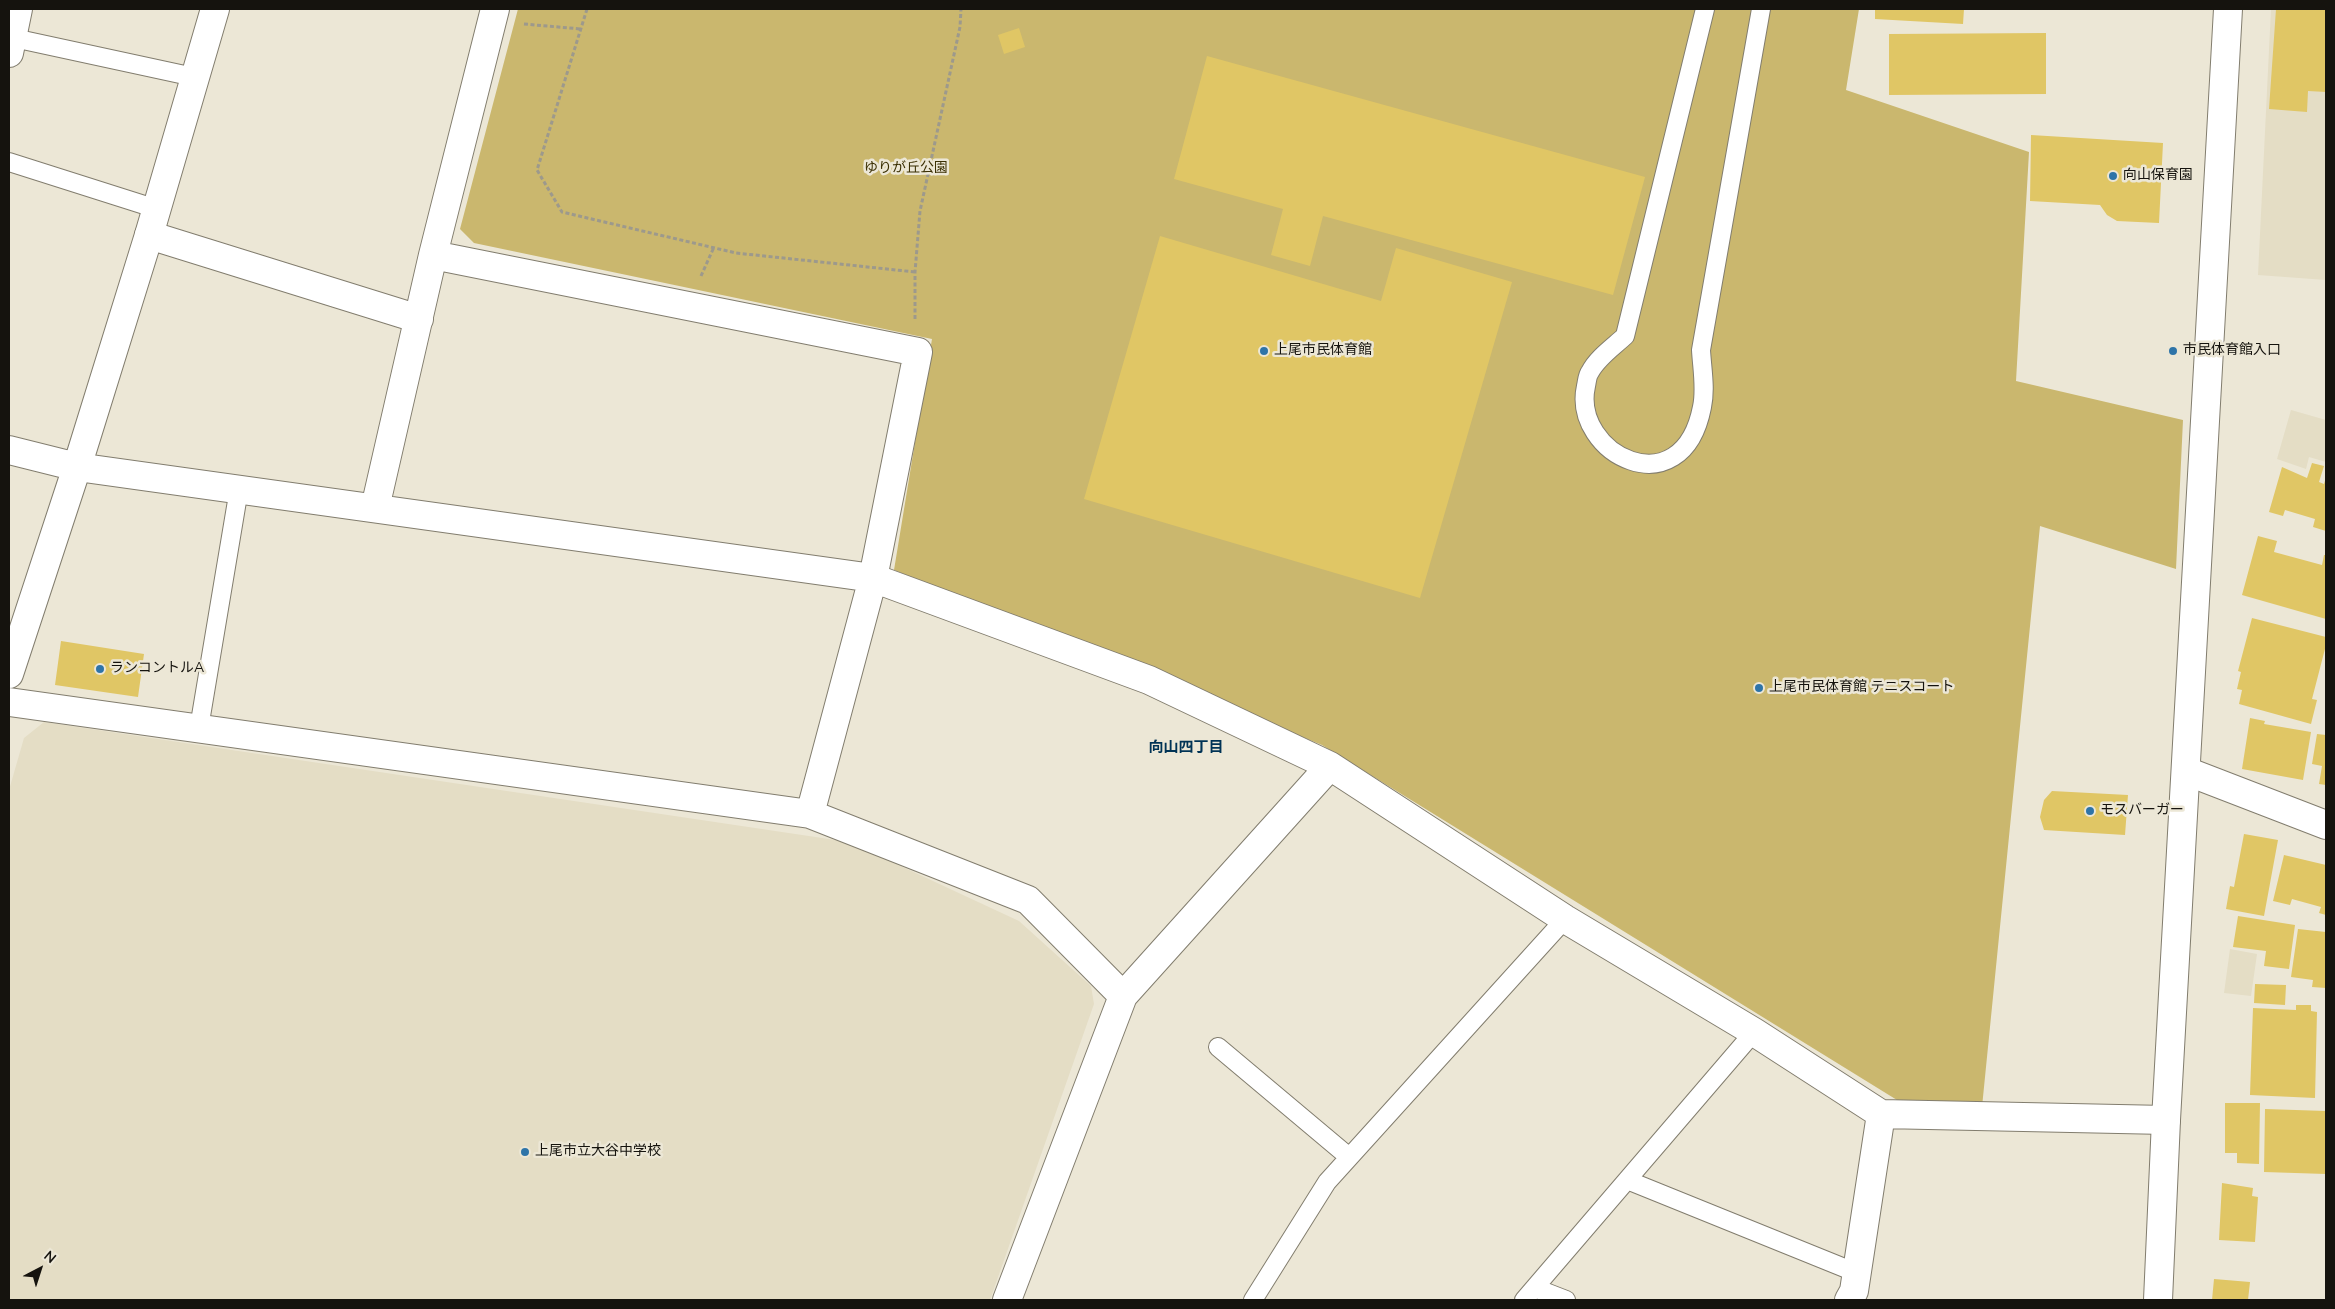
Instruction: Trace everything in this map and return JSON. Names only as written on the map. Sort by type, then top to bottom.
[{"type":"street","points":[[10,43],[18,9]]},
{"type":"street","points":[[9,674],[77,467],[149,235],[215,9]]},
{"type":"street","points":[[2158,1300],[2166,1120],[2228,9]]},
{"type":"street","points":[[375,508],[433,255],[493,15]]},
{"type":"street","points":[[149,235],[419,319]]},
{"type":"street","points":[[433,255],[918,352],[873,578],[810,814]]},
{"type":"street","points":[[9,450],[77,467],[873,578],[1149,680],[1330,766],[1565,918],[1754,1032],[1881,1114],[2166,1120]]},
{"type":"street","points":[[9,702],[810,814],[1028,900],[1123,996]]},
{"type":"street","points":[[1007,1300],[1123,996],[1330,766]]},
{"type":"street","points":[[2186,772],[2326,825]]},
{"type":"street","points":[[1849,1300],[1854,1290],[1857,1273],[1881,1114]]},
{"type":"lane","points":[[1705,9],[1624,336],[1589,372],[1584,396],[1587,416],[1599,439],[1619,456],[1644,464],[1666,462],[1680,453],[1689,444],[1698,425],[1703,404],[1701,350],[1761,9]]},
{"type":"lane","points":[[10,43],[194,77]]},
{"type":"lane","points":[[9,162],[157,208]]},
{"type":"lane","points":[[198,728],[238,489]]},
{"type":"lane","points":[[1253,1300],[1327,1182],[1565,918]]},
{"type":"lane","points":[[1530,1294],[1754,1032]]},
{"type":"lane","points":[[1218,1047],[1349,1158]]},
{"type":"lane","points":[[1627,1180],[1857,1273]]},
{"type":"lane","points":[[1530,1294],[1566,1300]]},
{"type":"path","points":[[587,9],[537,170],[562,212],[736,253],[915,272]]},
{"type":"path","points":[[918,352],[915,330],[915,272],[920,211],[960,28],[961,9]]},
{"type":"path","points":[[493,15],[581,29]]},
{"type":"shaded area","points":[[2271,9],[2326,9],[2326,280],[2258,275]]},
{"type":"shaded area","points":[[2291,410],[2326,420],[2326,462],[2309,457],[2306,469],[2277,459]]},
{"type":"shaded area","name":"上尾市立大谷中学校","points":[[44,722],[849,842],[1019,921],[1091,986],[1094,1004],[990,1300],[9,1300],[9,790],[24,738]]},
{"type":"shaded area","points":[[2230,949],[2257,954],[2251,996],[2224,993]]},
{"type":"green space","name":"ゆりが丘公園","points":[[518,9],[1859,9],[1846,90],[2029,152],[2016,381],[2183,420],[2176,569],[2040,526],[1982,1107],[1897,1100],[1322,745],[894,570],[932,339],[474,243],[460,229]]},
{"type":"building","points":[[1875,9],[1964,9],[1963,24],[1875,19]]},
{"type":"building","points":[[2276,9],[2326,9],[2326,92],[2308,91],[2307,112],[2269,109]]},
{"type":"building","points":[[1019,28],[1025,47],[1004,54],[998,35]]},
{"type":"building","points":[[2046,33],[2046,94],[1889,95],[1889,34]]},
{"type":"building","points":[[1207,56],[1645,177],[1613,295],[1323,216],[1310,266],[1271,255],[1283,209],[1174,179]]},
{"type":"building","points":[[2031,135],[2163,143],[2159,223],[2117,221],[2107,215],[2100,205],[2030,201]]},
{"type":"building","points":[[1160,236],[1381,301],[1396,248],[1512,282],[1420,598],[1084,499]]},
{"type":"building","points":[[2312,463],[2324,466],[2319,482],[2324,484],[2326,477],[2326,531],[2313,527],[2315,519],[2285,510],[2283,516],[2269,512],[2282,467],[2307,478]]},
{"type":"building","points":[[2258,536],[2277,541],[2274,552],[2322,565],[2324,555],[2326,555],[2326,619],[2242,595]]},
{"type":"building","points":[[2252,618],[2326,637],[2326,645],[2312,699],[2317,700],[2311,724],[2239,704],[2242,690],[2237,689],[2241,672],[2238,671]]},
{"type":"building","name":"ランコントルA","points":[[61,641],[144,654],[138,697],[55,685]]},
{"type":"building","points":[[2250,718],[2265,721],[2264,724],[2311,732],[2303,780],[2242,769]]},
{"type":"building","points":[[2317,734],[2326,735],[2326,785],[2319,784],[2322,766],[2312,764]]},
{"type":"building","points":[[2052,791],[2128,795],[2125,835],[2044,830],[2040,817],[2044,800]]},
{"type":"building","points":[[2244,834],[2278,840],[2264,916],[2226,909],[2230,886],[2234,887]]},
{"type":"building","points":[[2284,855],[2326,865],[2326,915],[2319,913],[2321,907],[2292,899],[2290,905],[2273,901]]},
{"type":"building","points":[[2238,916],[2295,925],[2289,969],[2264,966],[2266,951],[2233,947]]},
{"type":"building","points":[[2298,929],[2326,932],[2326,988],[2312,987],[2313,980],[2291,977]]},
{"type":"building","points":[[2255,984],[2286,985],[2285,1005],[2254,1003]]},
{"type":"building","points":[[2296,1005],[2311,1005],[2311,1011],[2317,1012],[2315,1098],[2250,1095],[2253,1008],[2296,1010]]},
{"type":"building","points":[[2225,1103],[2260,1103],[2259,1164],[2237,1163],[2237,1153],[2225,1153]]},
{"type":"building","points":[[2265,1109],[2326,1111],[2326,1174],[2264,1172]]},
{"type":"building","points":[[2222,1183],[2253,1188],[2252,1196],[2258,1197],[2255,1242],[2219,1240]]},
{"type":"building","points":[[2214,1279],[2250,1282],[2248,1300],[2212,1300]]},
{"type":"place","name":"向山保育園","points":[[2113,176]]},
{"type":"place","name":"上尾市民体育館","points":[[1264,351]]},
{"type":"place","name":"市民体育館入口","points":[[2173,351]]},
{"type":"place","name":"ランコントルA","points":[[100,669]]},
{"type":"place","name":"上尾市民体育館 テニスコート","points":[[1759,688]]},
{"type":"place","name":"モスバーガー","points":[[2090,811]]},
{"type":"place","name":"上尾市立大谷中学校","points":[[525,1152]]},
{"type":"district","name":"向山四丁目","points":[[1186,748]]}]
